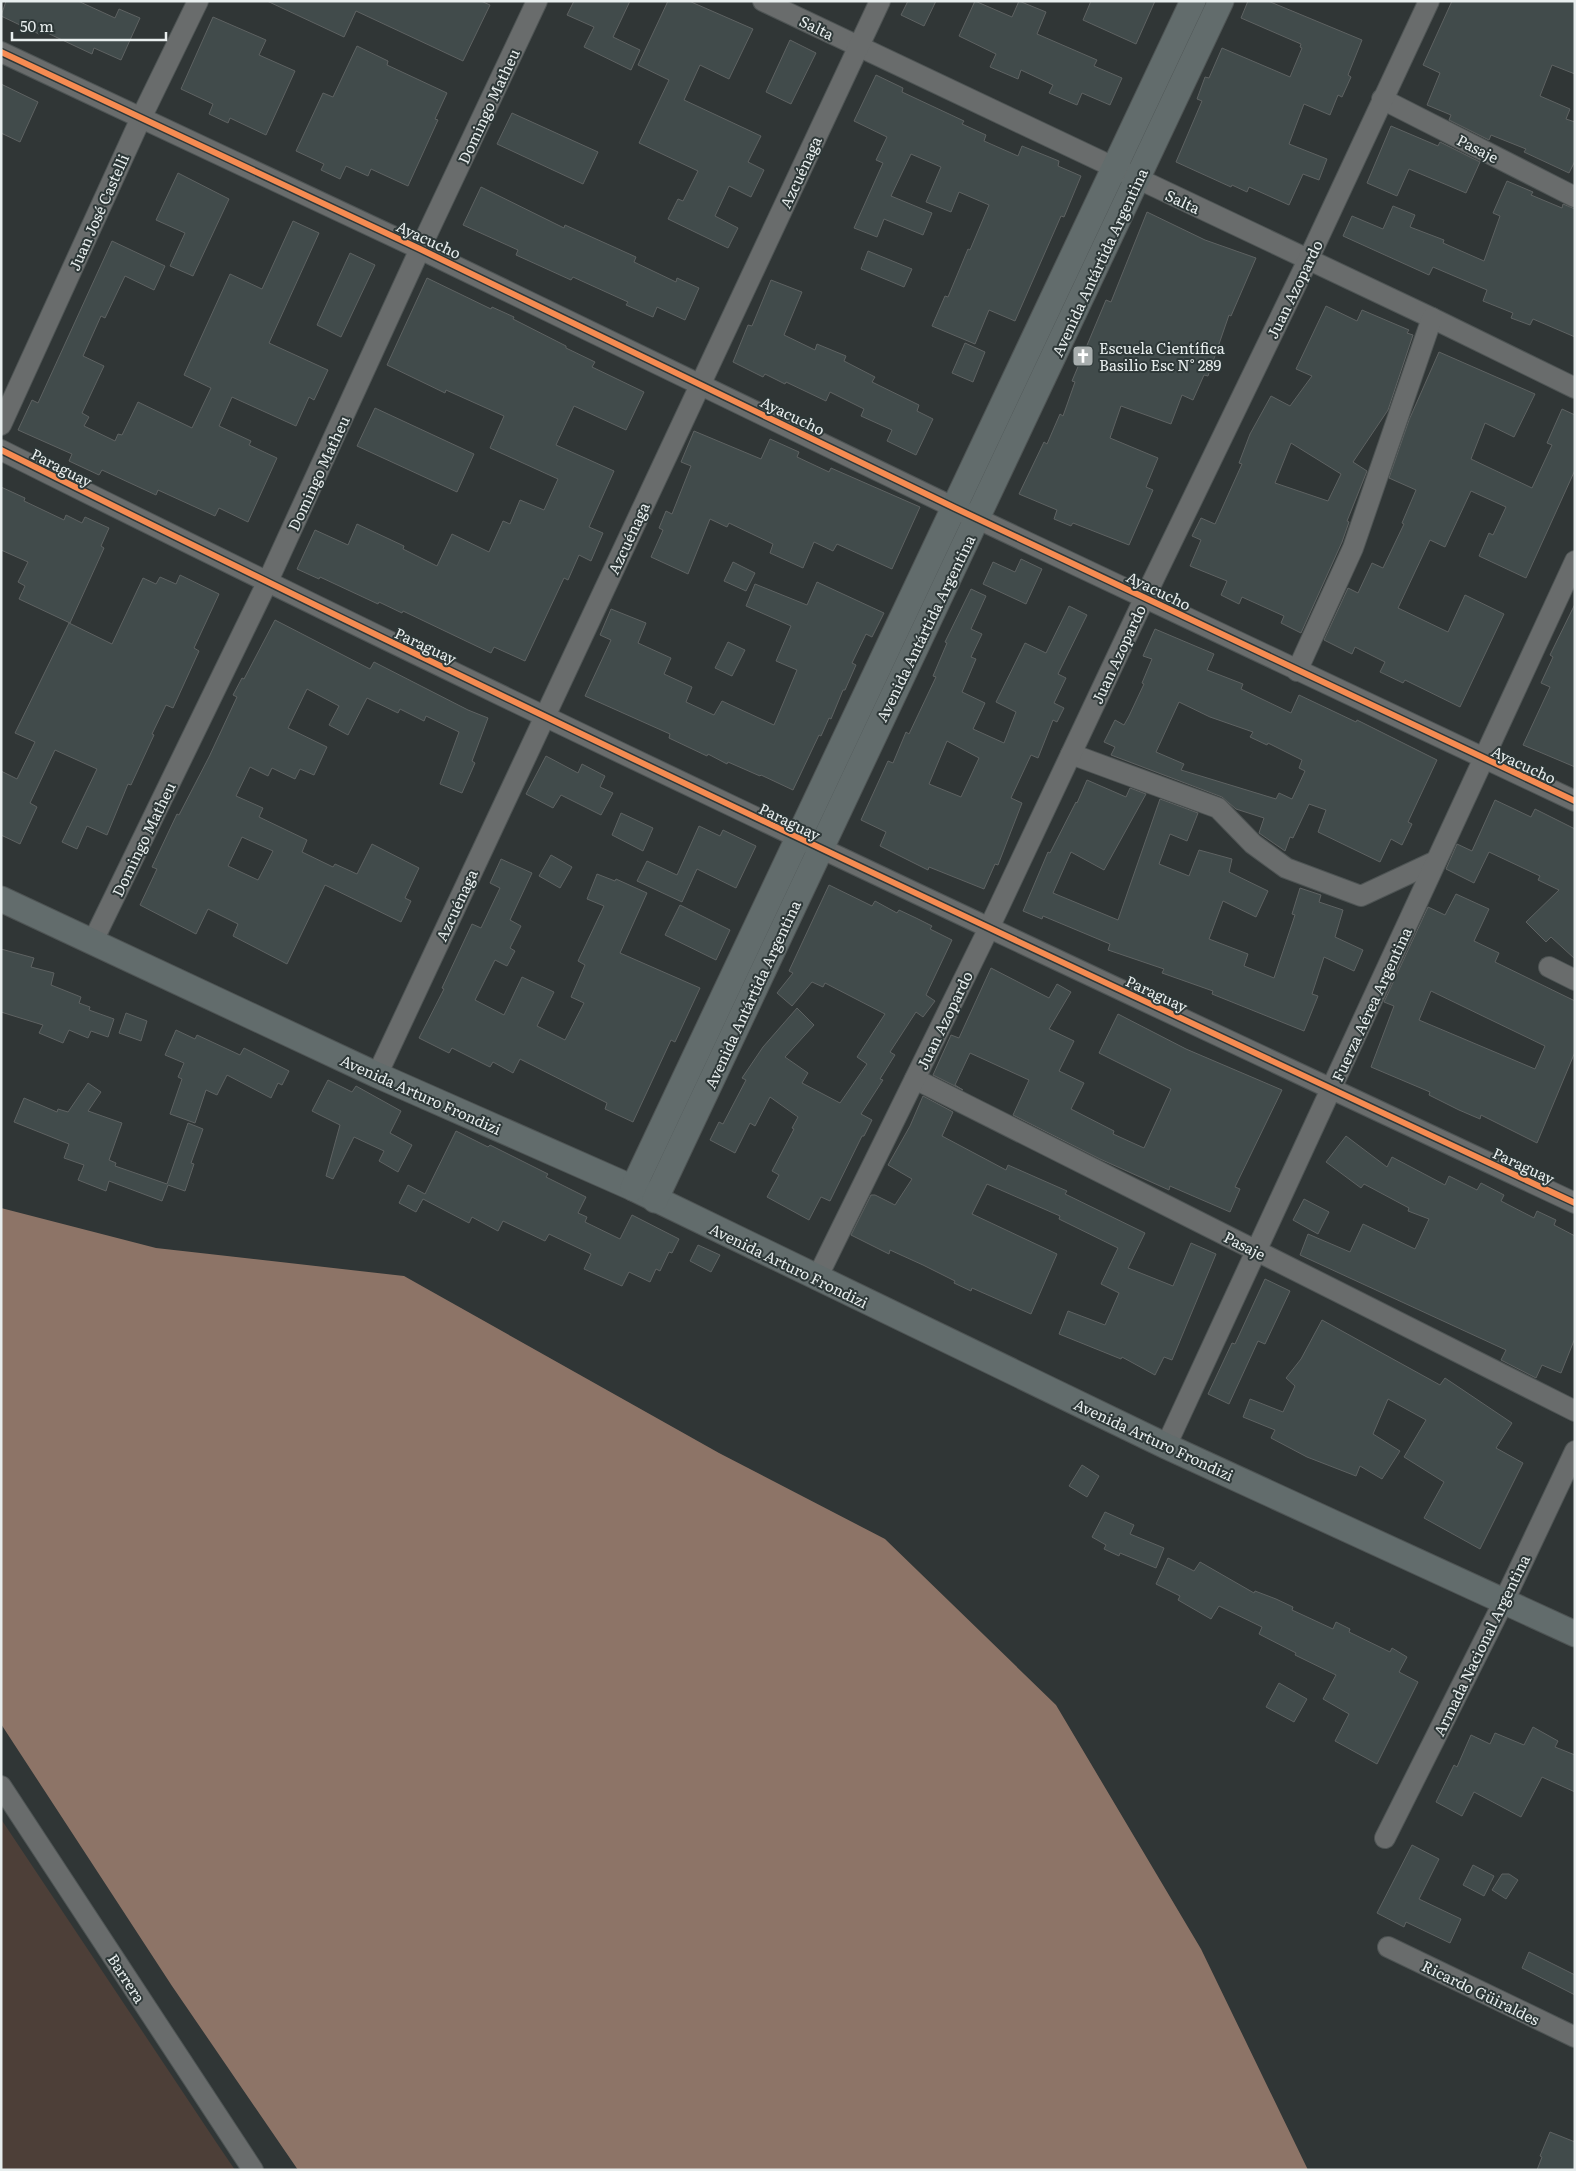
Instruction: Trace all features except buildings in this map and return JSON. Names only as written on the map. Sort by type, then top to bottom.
[{"type":"main road","name":"Avenida Antártida Argentina","points":[[655,1200],[955,508],[1193,1]]},
{"type":"main road","name":"Avenida Antártida Argentina","points":[[633,1188],[978,518],[1221,1]]},
{"type":"main road","name":"Avenida Arturo Frondizi","points":[[1,899],[377,1076],[633,1188],[1166,1446],[1575,1634]]},
{"type":"street","name":"Juan José Castelli","points":[[1,425],[141,118],[198,1]]},
{"type":"street","name":"Domingo Matheu","points":[[92,943],[267,583],[420,249],[537,1]]},
{"type":"street","name":"Salta","points":[[763,1],[858,48],[1432,318],[1575,388]]},
{"type":"street","name":"Azcuénaga","points":[[377,1076],[880,1]]},
{"type":"street","name":"Juan Azopardo","points":[[817,1278],[989,928],[1145,597],[1308,260],[1428,1]]},
{"type":"street","name":"Ayacucho","points":[[1,52],[420,249],[955,508],[1575,801]]},
{"type":"street","name":"Pasaje","points":[[1382,99],[1575,197]]},
{"type":"street","points":[[1297,671],[1353,548],[1432,318]]},
{"type":"street","name":"Paraguay","points":[[1,450],[267,583],[809,844],[1575,1202]]},
{"type":"street","name":"Fuerza Aérea Argentina","points":[[1166,1446],[1575,561]]},
{"type":"street","points":[[1071,754],[1218,808],[1253,844],[1286,868],[1361,896],[1436,861]]},
{"type":"street","points":[[1549,968],[1575,980]]},
{"type":"street","name":"Pasaje","points":[[915,1079],[1575,1411]]},
{"type":"street","name":"Armada Nacional Argentina","points":[[1385,1838],[1504,1601],[1575,1451]]},
{"type":"street","name":"Barrera","points":[[1,1786],[253,2170]]},
{"type":"street","name":"Ricardo Güiraldes","points":[[1388,1947],[1575,2037]]},
{"type":"shaded area","points":[[1,1208],[156,1248],[404,1276],[719,1453],[885,1539],[1056,1705],[1201,1949],[1308,2170],[298,2170],[172,1986],[1,1724]]},
{"type":"shaded area","points":[[1,1819],[216,2142],[235,2170],[1,2170]]},
{"type":"cycle path","points":[[1,52],[420,249],[955,508],[1575,801]]},
{"type":"cycle path","points":[[1,450],[392,643],[982,925],[1575,1203]]},
{"type":"place","name":"Escuela Científica Basilio Esc N° 289","points":[[1083,356]]}]
